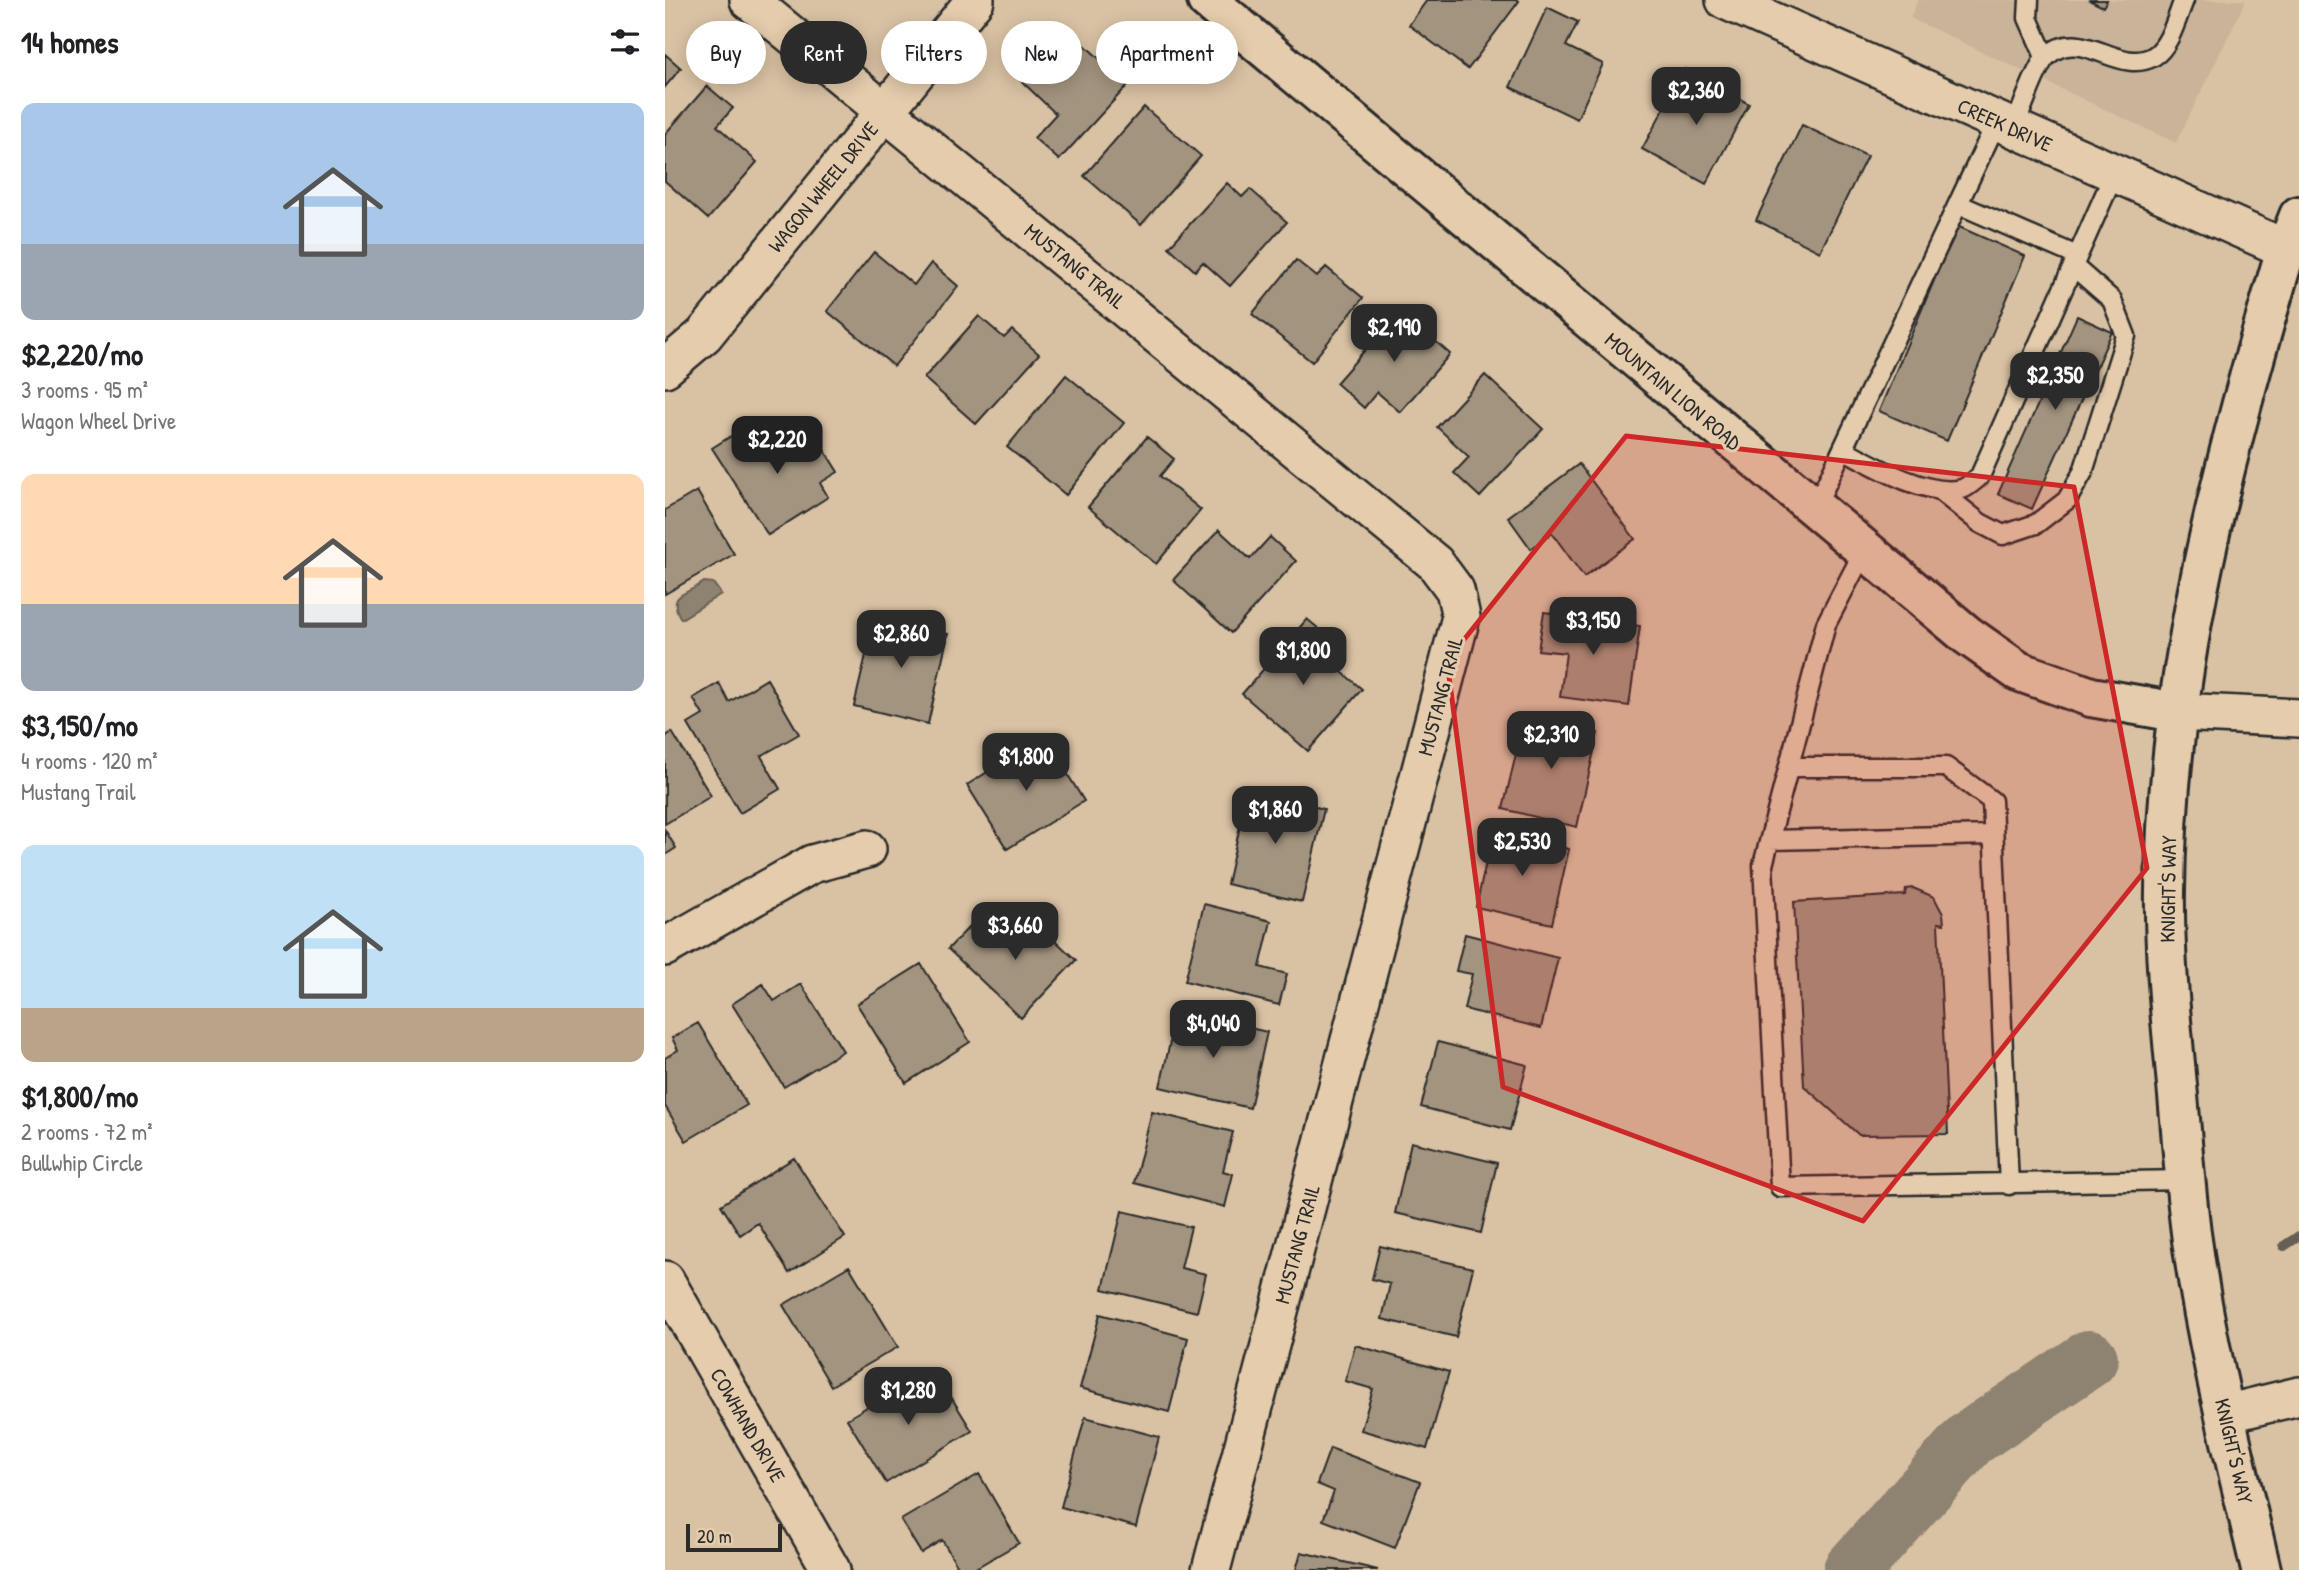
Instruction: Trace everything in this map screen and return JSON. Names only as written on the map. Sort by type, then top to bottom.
[{"type":"main road","name":"MOUNTAIN LION ROAD","points":[[1207,0],[1864,551],[2018,671],[2091,697],[2177,712]]},
{"type":"main road","name":"KNIGHT'S WAY","points":[[2261,1570],[2225,1414],[2192,1241],[2169,1006],[2165,890],[2177,712],[2188,640],[2218,490],[2293,232]]},
{"type":"street","name":"MUSTANG TRAIL","points":[[749,0],[1435,562],[1455,590],[1461,617],[1211,1570]]},
{"type":"street","name":"WAGON WHEEL DRIVE","points":[[665,368],[704,335],[975,0]]},
{"type":"street","name":"CREEK DRIVE","points":[[1725,0],[2114,174],[2293,232]]},
{"type":"street","points":[[2177,712],[2299,718]]},
{"type":"street","points":[[665,947],[812,864],[867,849]]},
{"type":"street","name":"COWHAND DRIVE","points":[[665,1280],[831,1570]]},
{"type":"street","points":[[2225,1414],[2299,1396]]},
{"type":"lane","points":[[2029,0],[2028,19],[2045,57]]},
{"type":"lane","points":[[1815,510],[1958,204],[2045,57],[2058,49],[2077,44],[2135,61],[2154,56],[2169,36],[2184,0]]},
{"type":"lane","points":[[1940,491],[1964,489],[1980,476],[2114,174]]},
{"type":"lane","points":[[1843,449],[1877,468],[1940,491],[1980,523],[2003,535],[2036,524],[2067,500],[2083,472],[2126,337],[2112,300],[2075,261],[1958,204]]},
{"type":"lane","points":[[1864,551],[1826,624],[1763,865],[1780,1187],[2186,1180]]},
{"type":"lane","points":[[1789,767],[1946,767],[1992,801],[2009,1185]]},
{"type":"lane","points":[[1770,840],[1993,835]]},
{"type":"highlighted area","points":[[1626,436],[2074,487],[2147,868],[1863,1221],[1503,1087],[1447,661]]},
{"type":"shaded area","points":[[1918,0],[2246,0],[2176,143],[1910,18]]},
{"type":"shaded area","points":[[704,582],[713,583],[721,594],[681,619],[677,610],[677,599]]},
{"type":"building","points":[[1427,0],[1519,1],[1468,69],[1409,25]]},
{"type":"building","points":[[2089,0],[2107,0],[2103,7]]},
{"type":"building","points":[[1547,7],[1578,22],[1566,46],[1603,64],[1577,119],[1510,87]]},
{"type":"building","points":[[1082,43],[1096,55],[1096,84],[1128,85],[1059,160],[1034,138],[1056,114],[1024,84],[1082,84]]},
{"type":"building","points":[[665,54],[681,68],[665,87]]},
{"type":"building","points":[[1685,69],[1749,104],[1706,184],[1642,149]]},
{"type":"building","points":[[707,86],[733,108],[717,126],[757,162],[708,219],[665,181],[665,134]]},
{"type":"building","points":[[1144,107],[1201,156],[1141,225],[1084,176]]},
{"type":"building","points":[[1802,125],[1867,156],[1820,252],[1756,220]]},
{"type":"building","points":[[1227,183],[1242,197],[1250,189],[1287,222],[1230,286],[1203,262],[1195,271],[1169,247]]},
{"type":"building","points":[[1957,226],[2025,256],[1947,441],[1879,411]]},
{"type":"building","points":[[874,252],[914,285],[931,263],[958,286],[894,366],[827,311]]},
{"type":"building","points":[[1296,260],[1317,277],[1326,267],[1363,298],[1312,362],[1252,314]]},
{"type":"building","points":[[1400,310],[1450,354],[1400,412],[1377,392],[1364,408],[1336,383]]},
{"type":"building","points":[[979,316],[1004,338],[1012,330],[1039,354],[976,424],[924,378]]},
{"type":"building","points":[[2077,316],[2112,332],[2032,509],[1998,494]]},
{"type":"building","points":[[1066,375],[1124,423],[1066,495],[1007,447]]},
{"type":"building","points":[[1485,375],[1543,429],[1480,497],[1454,473],[1469,457],[1437,427]]},
{"type":"building","points":[[744,428],[763,459],[811,429],[838,472],[820,483],[828,497],[768,535],[712,448]]},
{"type":"building","points":[[1147,437],[1174,459],[1160,476],[1201,510],[1156,564],[1088,507]]},
{"type":"building","points":[[1579,464],[1635,539],[1584,577],[1552,533],[1531,549],[1508,517]]},
{"type":"building","points":[[697,491],[734,554],[665,594],[665,510]]},
{"type":"building","points":[[1219,530],[1250,559],[1270,537],[1296,561],[1231,633],[1173,580]]},
{"type":"building","points":[[1544,612],[1640,626],[1629,706],[1560,697],[1566,653],[1538,650]]},
{"type":"building","points":[[875,617],[948,634],[928,724],[854,706]]},
{"type":"building","points":[[1307,619],[1336,643],[1324,657],[1362,689],[1308,751],[1242,694]]},
{"type":"building","points":[[767,679],[799,734],[761,756],[780,789],[740,813],[688,724],[703,715],[693,698],[719,683],[729,702]]},
{"type":"building","points":[[1525,716],[1598,733],[1577,827],[1503,809]]},
{"type":"building","points":[[672,732],[711,796],[665,824],[665,737]]},
{"type":"building","points":[[1044,736],[1084,801],[1007,849],[967,785]]},
{"type":"building","points":[[1248,790],[1324,809],[1302,902],[1227,884]]},
{"type":"building","points":[[665,830],[676,848],[665,855]]},
{"type":"building","points":[[1493,831],[1569,849],[1552,924],[1476,907]]},
{"type":"building","points":[[1913,888],[1934,897],[1943,914],[1944,924],[1938,923],[1948,1134],[1859,1135],[1804,1086],[1794,902],[1905,895],[1906,889]]},
{"type":"building","points":[[1204,904],[1271,921],[1260,967],[1287,974],[1279,1005],[1185,981]]},
{"type":"building","points":[[1024,911],[1076,960],[1021,1018],[948,949],[971,925],[991,945]]},
{"type":"building","points":[[1465,934],[1558,958],[1541,1028],[1464,1009],[1472,974],[1456,971]]},
{"type":"building","points":[[921,964],[970,1042],[906,1083],[857,1004]]},
{"type":"building","points":[[763,984],[774,1001],[801,984],[843,1051],[784,1087],[732,1004]]},
{"type":"building","points":[[1177,1011],[1267,1032],[1250,1108],[1160,1087]]},
{"type":"building","points":[[698,1023],[747,1105],[686,1141],[665,1106],[665,1058],[678,1050],[672,1038]]},
{"type":"building","points":[[1438,1042],[1527,1065],[1510,1130],[1421,1107]]},
{"type":"building","points":[[1152,1112],[1233,1132],[1223,1171],[1233,1174],[1225,1207],[1134,1183]]},
{"type":"building","points":[[1411,1142],[1497,1163],[1481,1233],[1395,1213]]},
{"type":"building","points":[[794,1158],[845,1237],[789,1273],[758,1223],[740,1235],[721,1205]]},
{"type":"building","points":[[1122,1211],[1191,1227],[1181,1268],[1206,1274],[1197,1312],[1103,1289]]},
{"type":"building","points":[[1380,1246],[1473,1268],[1456,1337],[1382,1319],[1390,1284],[1372,1279]]},
{"type":"building","points":[[849,1266],[898,1347],[831,1386],[783,1305]]},
{"type":"building","points":[[1100,1314],[1188,1338],[1169,1412],[1080,1388]]},
{"type":"building","points":[[1355,1345],[1449,1372],[1427,1449],[1361,1430],[1373,1389],[1345,1381]]},
{"type":"building","points":[[918,1376],[929,1393],[943,1384],[972,1431],[886,1483],[847,1419]]},
{"type":"building","points":[[1085,1417],[1159,1437],[1136,1527],[1061,1507]]},
{"type":"building","points":[[1330,1448],[1420,1482],[1395,1548],[1323,1520],[1334,1491],[1317,1484]]},
{"type":"building","points":[[979,1474],[1019,1543],[972,1570],[960,1570],[942,1540],[921,1553],[901,1520]]},
{"type":"building","points":[[1301,1552],[1378,1570],[1296,1570]]},
{"type":"waterway","points":[[2284,1246],[2299,1236]]},
{"type":"waterway","points":[[1852,1570],[1970,1439],[2089,1359]]}]
